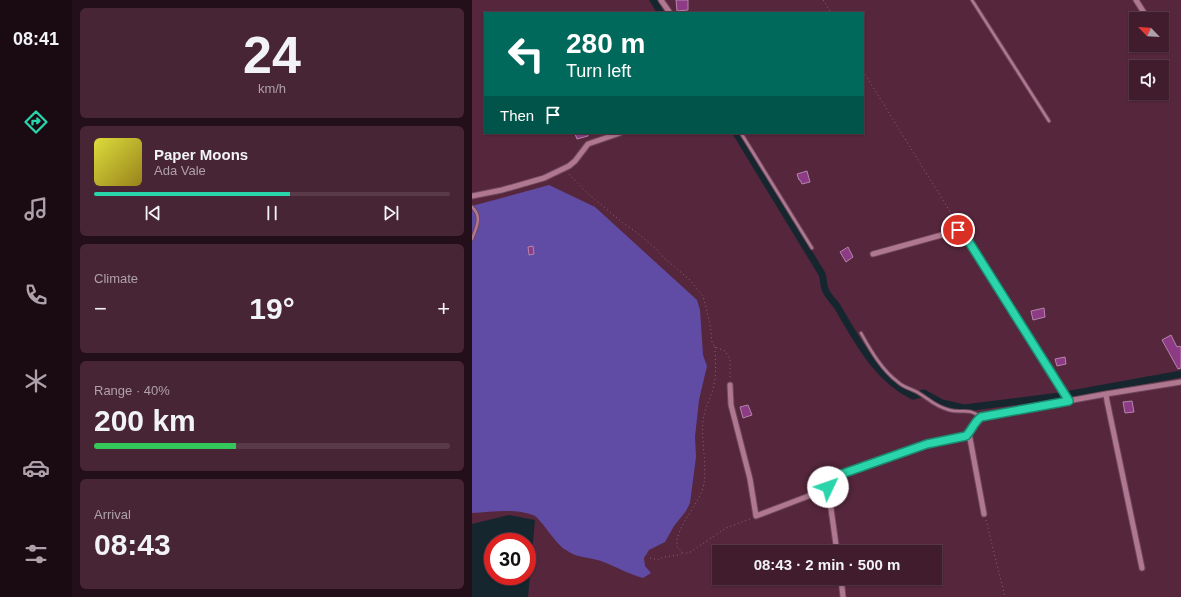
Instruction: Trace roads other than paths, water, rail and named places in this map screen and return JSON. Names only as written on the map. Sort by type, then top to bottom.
[{"type":"street","points":[[661,0],[669,12]]},
{"type":"street","points":[[1136,0],[1144,12]]},
{"type":"street","points":[[472,196],[502,190],[544,178],[565,168],[575,161],[588,144],[617,134]]},
{"type":"street","points":[[873,254],[956,230],[962,232],[1069,401]]},
{"type":"street","points":[[836,545],[828,487],[829,483],[836,476],[927,444],[962,438],[981,417],[1181,382]]},
{"type":"street","points":[[730,385],[731,405],[750,479],[756,516],[828,487]]},
{"type":"street","points":[[1106,394],[1142,568]]},
{"type":"street","points":[[969,432],[984,514]]},
{"type":"street","points":[[842,585],[843,597]]},
{"type":"lane","points":[[972,0],[1048,121]]},
{"type":"lane","points":[[742,134],[812,248]]},
{"type":"lane","points":[[472,207],[478,216],[478,222],[472,240]]},
{"type":"lane","points":[[861,333],[886,371],[898,383],[918,393],[934,405],[957,412],[971,410],[981,417]]},
{"type":"water","points":[[509,515],[535,520],[534,533],[484,533],[484,585],[529,585],[528,597],[472,597],[472,524]]},
{"type":"waterway","points":[[653,0],[660,12]]},
{"type":"waterway","points":[[737,134],[822,274],[826,291],[837,306],[860,345],[878,369],[900,389],[913,396],[924,393],[942,403],[964,408],[1060,396],[1181,374]]}]
